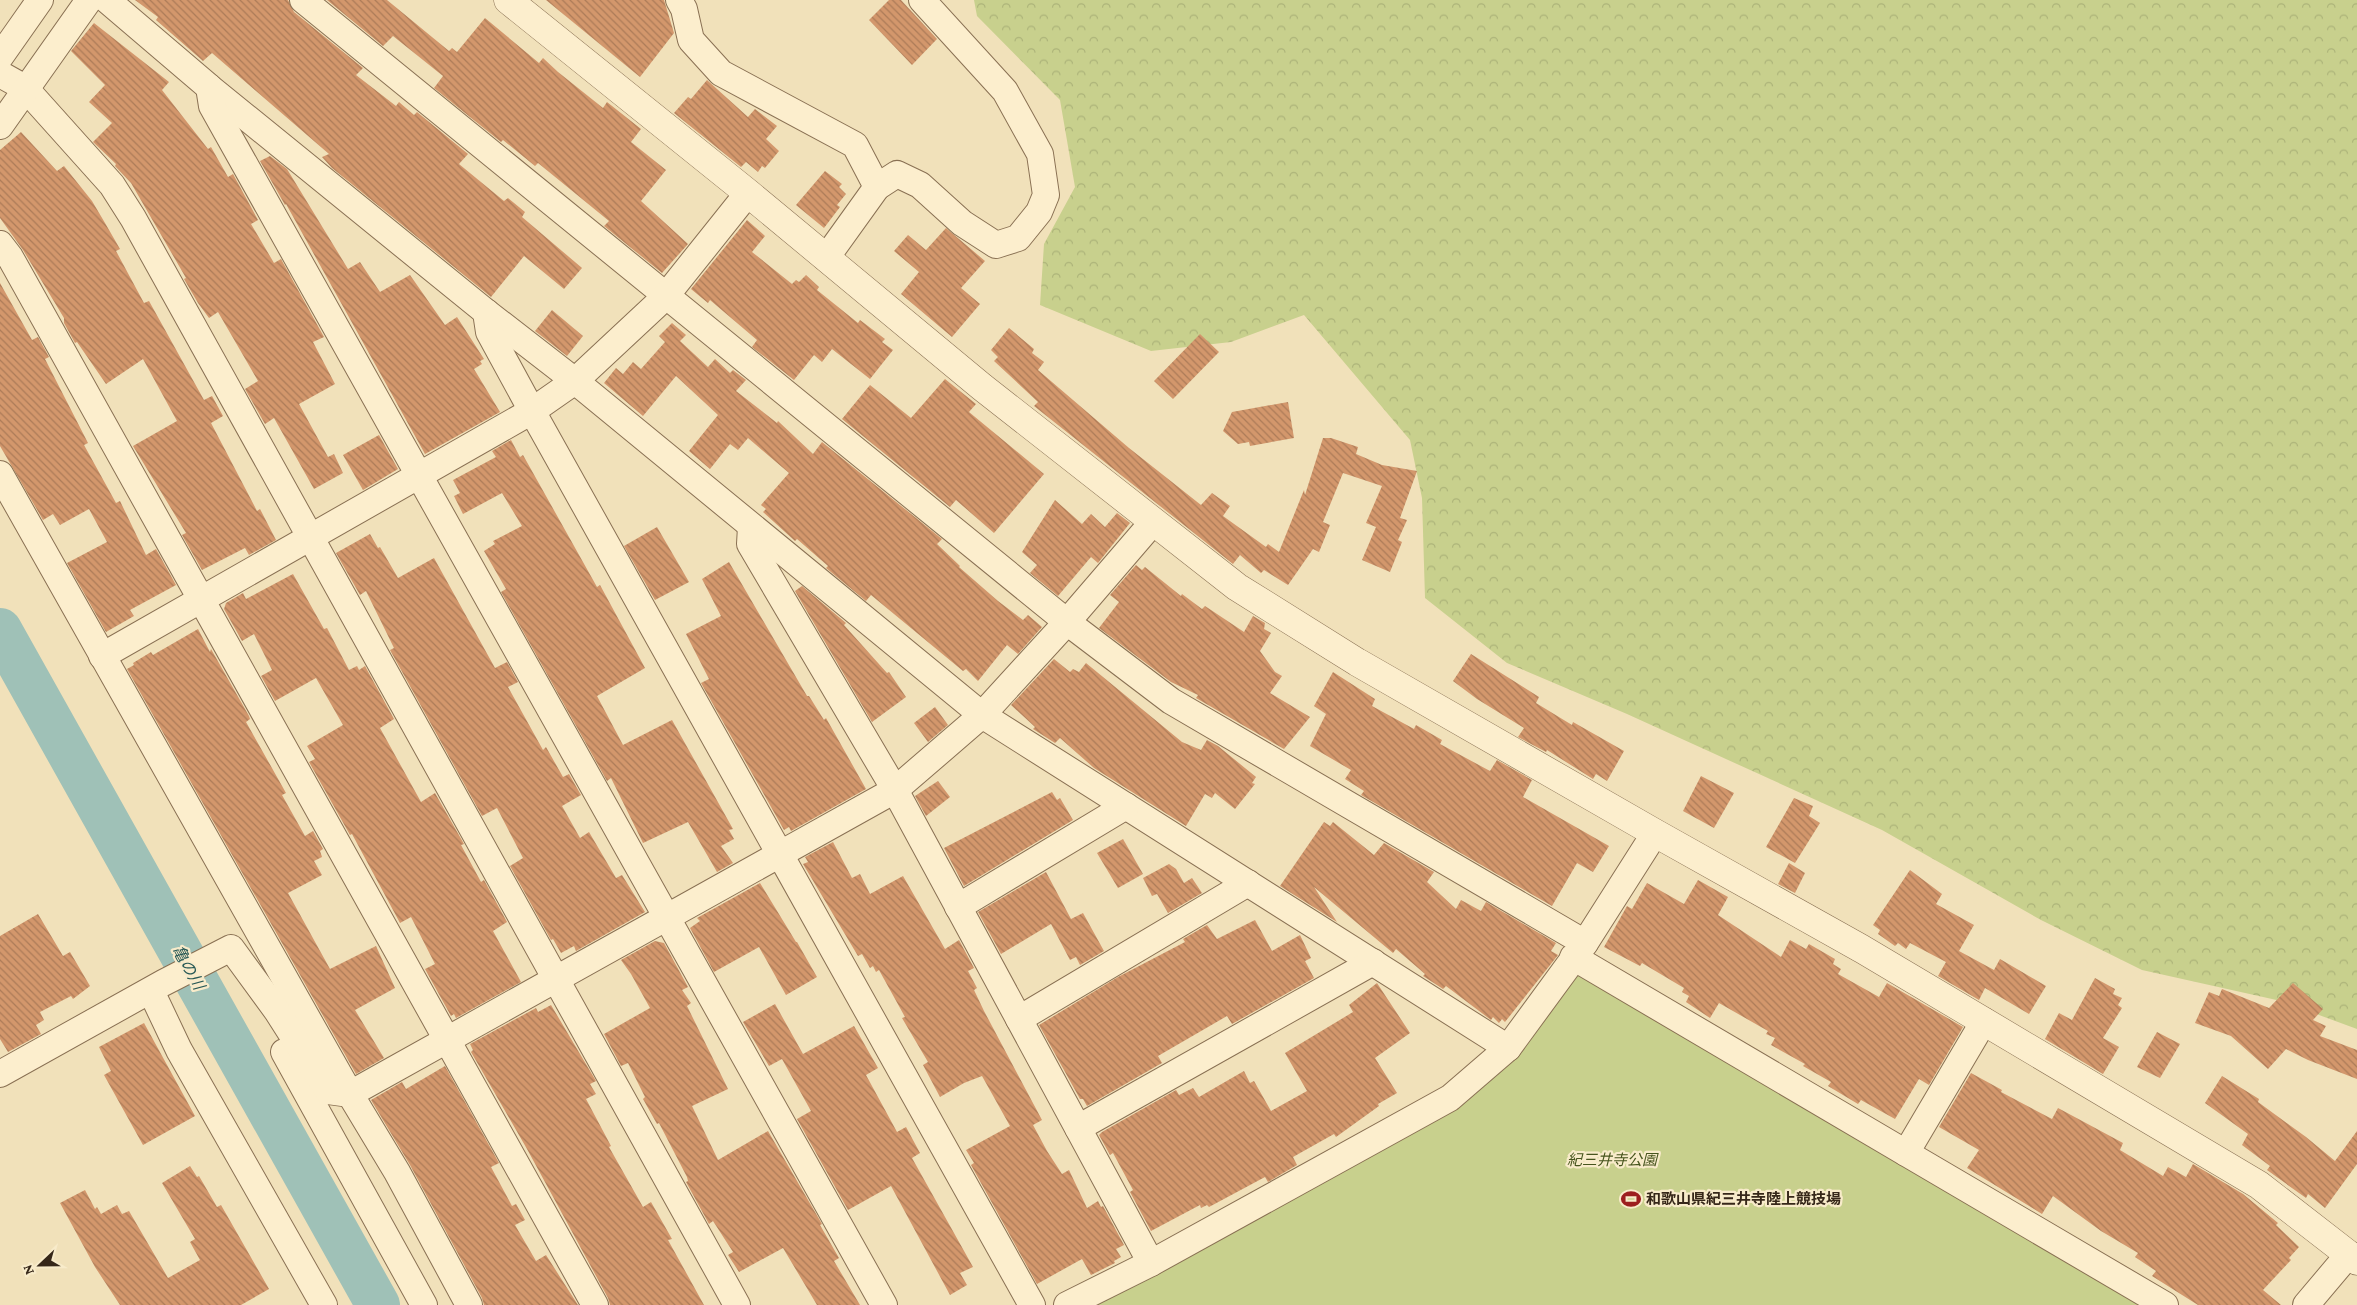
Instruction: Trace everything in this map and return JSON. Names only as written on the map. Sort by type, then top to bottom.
[{"type":"street","points":[[0,57],[40,0]]},
{"type":"street","points":[[0,126],[25,88],[89,0]]},
{"type":"street","points":[[107,0],[208,87],[574,381],[982,715],[1508,1048]]},
{"type":"street","points":[[303,0],[1067,622],[1171,701],[1579,950],[1906,1153],[2165,1305]]},
{"type":"street","points":[[508,0],[748,193],[945,357],[1237,587],[1357,662],[1655,834],[1862,949],[2259,1185],[2353,1257],[2306,1305]]},
{"type":"street","points":[[679,0],[684,9],[691,40],[721,73],[855,145],[877,187]]},
{"type":"street","points":[[826,258],[877,187],[897,174],[920,185],[962,223],[996,245],[1018,238],[1039,212],[1046,195],[1040,154],[1005,91],[922,0]]},
{"type":"street","points":[[0,74],[25,88],[112,185],[133,218],[737,1305]]},
{"type":"street","points":[[208,87],[212,106],[884,1305]]},
{"type":"street","points":[[102,656],[532,411],[574,381],[666,297],[748,193]]},
{"type":"street","points":[[0,244],[15,265],[596,1305]]},
{"type":"street","points":[[486,312],[489,332],[532,411],[1032,1305]]},
{"type":"street","points":[[0,474],[350,1094],[397,1172],[469,1305]]},
{"type":"street","points":[[0,1074],[231,948],[277,1011],[328,1091],[350,1094],[895,790],[982,715],[1067,622],[1153,522]]},
{"type":"street","points":[[751,526],[750,544],[895,790],[1151,1263]]},
{"type":"street","points":[[958,907],[1126,806]]},
{"type":"street","points":[[1067,1305],[1151,1263],[1450,1098],[1508,1048],[1579,950],[1655,834]]},
{"type":"street","points":[[1019,1019],[1248,883]]},
{"type":"street","points":[[1078,1128],[1372,962]]},
{"type":"street","points":[[157,987],[179,1050],[324,1305]]},
{"type":"street","points":[[277,1011],[273,1032],[424,1305]]},
{"type":"street","points":[[1906,1153],[1984,1021]]},
{"type":"green space","points":[[974,0],[2357,0],[2357,1029],[2281,1001],[2142,970],[2041,920],[1882,830],[1627,714],[1507,663],[1425,598],[1422,498],[1410,440],[1304,315],[1231,342],[1151,351],[1040,305],[1044,244],[1075,187],[1060,100],[977,16]]},
{"type":"green space","name":"和歌山県紀三井寺陸上競技場","points":[[1578,973],[2146,1305],[1088,1305],[1427,1124]]},
{"type":"building","points":[[135,0],[288,0],[294,12],[363,68],[356,75],[396,106],[399,102],[414,115],[417,112],[468,154],[459,164],[504,201],[508,198],[525,212],[522,217],[582,268],[564,289],[524,256],[491,297],[332,168],[322,157],[329,154],[212,53],[203,61],[156,20],[158,17]]},
{"type":"building","points":[[327,0],[387,0],[449,51],[452,48],[457,52],[485,18],[539,63],[543,58],[603,108],[607,102],[641,129],[631,142],[666,170],[641,201],[688,244],[662,273],[604,226],[609,221],[538,163],[535,166],[503,140],[501,142],[434,88],[443,76],[393,36],[383,46]]},
{"type":"building","points":[[546,0],[664,0],[674,33],[640,77]]},
{"type":"building","points":[[889,0],[901,0],[937,39],[912,65],[869,20]]},
{"type":"building","points":[[94,23],[169,82],[162,90],[208,149],[211,147],[228,177],[233,174],[258,220],[251,224],[274,263],[281,259],[324,337],[313,342],[335,384],[299,404],[328,457],[334,454],[343,473],[314,489],[274,418],[265,424],[245,389],[258,381],[218,312],[209,318],[184,279],[186,278],[131,183],[115,166],[116,164],[93,142],[112,123],[89,102],[105,85],[71,51]]},
{"type":"building","points":[[707,80],[748,117],[755,109],[777,126],[766,139],[779,151],[765,168],[762,166],[758,172],[746,162],[741,167],[674,113],[688,97],[691,99]]},
{"type":"building","points":[[21,132],[57,171],[64,166],[92,201],[120,249],[116,251],[144,303],[149,301],[204,400],[212,396],[223,416],[211,423],[257,511],[260,509],[276,540],[249,555],[245,548],[202,570],[182,535],[186,533],[133,446],[177,421],[143,359],[106,384],[77,342],[75,343],[64,323],[64,318],[23,250],[0,218],[0,150]]},
{"type":"building","points":[[270,156],[287,169],[348,269],[360,262],[380,292],[410,275],[445,325],[457,317],[484,359],[480,361],[482,364],[474,369],[500,412],[425,454],[286,204],[260,161]]},
{"type":"building","points":[[825,171],[842,184],[839,187],[846,194],[837,205],[840,207],[824,228],[796,205]]},
{"type":"building","points":[[747,220],[765,236],[752,252],[792,284],[796,280],[799,282],[806,275],[819,287],[817,290],[858,323],[860,320],[885,339],[882,342],[893,350],[870,379],[832,349],[822,362],[814,355],[794,380],[752,347],[757,340],[710,300],[708,303],[691,289]]},
{"type":"building","points":[[946,228],[985,261],[961,288],[980,304],[952,337],[901,294],[919,272],[894,251],[908,235],[926,250]]},
{"type":"building","points":[[0,283],[32,340],[38,337],[49,357],[45,359],[88,443],[84,445],[116,503],[120,501],[146,555],[156,549],[176,585],[130,610],[134,616],[106,632],[67,563],[107,542],[89,509],[60,525],[53,514],[43,520],[0,446]]},
{"type":"building","points":[[552,310],[583,336],[567,356],[535,331]]},
{"type":"building","points":[[672,323],[686,335],[680,341],[708,367],[715,359],[730,373],[733,370],[746,380],[736,391],[777,423],[778,421],[813,454],[822,442],[942,539],[937,544],[959,567],[998,601],[1023,620],[1028,615],[1042,627],[1018,654],[1007,645],[978,681],[966,669],[963,671],[871,595],[866,601],[826,568],[828,566],[797,539],[795,541],[763,512],[766,509],[761,505],[789,473],[748,438],[738,450],[730,444],[710,469],[689,451],[718,415],[676,376],[643,416],[604,383],[616,368],[623,374],[633,362],[641,369],[665,342],[659,336]]},
{"type":"building","points":[[1009,328],[1034,349],[1032,353],[1044,362],[1038,370],[1129,448],[1201,505],[1212,493],[1230,506],[1223,516],[1266,547],[1268,544],[1279,552],[1304,490],[1305,495],[1323,438],[1331,438],[1358,447],[1356,454],[1382,465],[1417,471],[1400,518],[1407,520],[1398,540],[1402,542],[1390,572],[1362,560],[1376,527],[1366,523],[1382,486],[1343,473],[1323,522],[1330,525],[1319,552],[1313,549],[1288,585],[1264,570],[1261,573],[1240,555],[1233,564],[1034,406],[1038,402],[994,361],[998,357],[991,350]]},
{"type":"building","points":[[1200,334],[1219,352],[1173,399],[1154,381]]},
{"type":"building","points":[[945,379],[976,404],[969,412],[1044,474],[994,533],[956,500],[950,507],[842,419],[870,385],[911,418]]},
{"type":"building","points":[[1288,402],[1294,438],[1250,446],[1249,442],[1238,444],[1223,431],[1232,412]]},
{"type":"building","points":[[379,435],[398,469],[363,490],[343,455]]},
{"type":"building","points":[[511,440],[520,457],[523,455],[597,587],[600,585],[645,668],[597,696],[623,745],[672,720],[733,829],[729,830],[734,839],[721,846],[733,863],[717,872],[688,822],[643,843],[611,778],[607,781],[501,592],[506,589],[484,551],[495,544],[493,541],[522,526],[502,493],[463,514],[454,496],[460,493],[453,480],[496,457],[492,451]]},
{"type":"building","points":[[1055,500],[1082,524],[1091,514],[1105,527],[1117,513],[1130,523],[1098,563],[1091,557],[1058,596],[1030,573],[1037,565],[1022,552]]},
{"type":"building","points":[[657,527],[689,582],[655,600],[624,546]]},
{"type":"building","points":[[370,534],[398,578],[434,558],[495,668],[507,662],[518,682],[508,687],[543,750],[546,747],[563,777],[569,774],[581,795],[562,806],[580,838],[589,832],[616,878],[622,875],[645,912],[576,951],[574,946],[561,953],[553,939],[551,940],[510,866],[523,858],[497,808],[482,816],[390,650],[394,648],[366,591],[360,595],[336,553]]},
{"type":"building","points":[[729,562],[807,696],[809,696],[824,720],[826,718],[866,789],[791,831],[789,827],[784,830],[701,683],[709,679],[686,634],[721,616],[702,579]]},
{"type":"building","points":[[1136,565],[1142,570],[1145,567],[1181,596],[1182,594],[1202,609],[1205,606],[1244,632],[1253,616],[1265,623],[1264,629],[1271,633],[1260,651],[1275,672],[1282,676],[1270,693],[1310,717],[1284,749],[1196,698],[1198,695],[1171,682],[1099,628],[1119,602],[1110,595]]},
{"type":"building","points":[[293,574],[324,629],[327,628],[349,670],[357,666],[359,670],[365,666],[394,719],[380,728],[421,802],[435,793],[464,844],[461,845],[481,882],[484,880],[507,922],[493,931],[521,982],[456,1018],[454,1014],[451,1016],[425,969],[435,964],[411,917],[400,923],[352,834],[350,835],[309,762],[315,759],[307,746],[343,725],[316,678],[275,701],[261,676],[272,670],[254,634],[242,641],[224,609],[226,603],[243,593],[246,599]]},
{"type":"building","points":[[802,586],[846,623],[844,625],[887,673],[889,672],[906,697],[872,722],[795,591]]},
{"type":"building","points":[[198,629],[249,716],[250,719],[246,722],[286,793],[282,795],[305,836],[313,831],[323,849],[320,851],[322,857],[314,861],[322,875],[288,893],[330,969],[376,946],[395,988],[355,1010],[384,1058],[356,1074],[127,669],[151,652],[153,655]]},
{"type":"building","points":[[1471,654],[1539,697],[1536,703],[1572,725],[1573,722],[1624,751],[1607,781],[1596,774],[1593,779],[1547,750],[1546,752],[1518,737],[1524,728],[1477,699],[1453,681]]},
{"type":"building","points":[[1054,659],[1070,672],[1073,669],[1079,672],[1086,663],[1182,742],[1201,750],[1207,740],[1218,746],[1256,777],[1252,783],[1255,784],[1235,809],[1215,793],[1212,798],[1205,794],[1186,826],[1094,768],[1060,738],[1055,743],[1033,729],[1035,727],[1011,705]]},
{"type":"building","points":[[1333,672],[1375,699],[1372,706],[1414,729],[1416,725],[1442,740],[1440,744],[1490,771],[1497,760],[1532,780],[1523,797],[1609,846],[1593,872],[1577,863],[1552,906],[1361,795],[1364,791],[1345,779],[1351,770],[1310,746],[1326,714],[1314,706]]},
{"type":"building","points":[[935,707],[948,725],[928,742],[914,723]]},
{"type":"building","points":[[1701,776],[1734,793],[1714,828],[1683,811]]},
{"type":"building","points":[[938,781],[950,797],[926,816],[915,796]]},
{"type":"building","points":[[1052,792],[1057,800],[1060,798],[1073,820],[964,886],[944,848]]},
{"type":"building","points":[[1794,798],[1813,806],[1809,816],[1820,823],[1795,863],[1766,847]]},
{"type":"building","points":[[1324,822],[1330,826],[1333,822],[1374,855],[1384,843],[1434,872],[1427,882],[1456,909],[1461,900],[1481,911],[1486,902],[1556,943],[1551,951],[1558,955],[1505,1022],[1502,1019],[1499,1023],[1493,1017],[1491,1020],[1446,986],[1443,989],[1423,976],[1425,974],[1396,949],[1393,953],[1314,887],[1337,922],[1280,886]]},
{"type":"building","points":[[1123,839],[1143,874],[1118,888],[1097,853]]},
{"type":"building","points":[[833,842],[852,878],[860,874],[870,894],[903,876],[945,949],[959,940],[974,968],[968,971],[977,988],[974,990],[1042,1120],[1033,1125],[1047,1151],[1062,1174],[1069,1170],[1087,1208],[1098,1201],[1101,1207],[1103,1206],[1124,1245],[1116,1249],[1121,1257],[1114,1261],[1115,1263],[1091,1275],[1082,1259],[1037,1284],[971,1165],[974,1163],[966,1150],[1010,1126],[982,1076],[964,1083],[940,1097],[923,1065],[928,1062],[902,1018],[905,1017],[879,970],[876,972],[873,966],[870,968],[862,954],[858,956],[803,864],[808,862],[805,857]]},
{"type":"building","points":[[1789,863],[1805,873],[1795,893],[1778,884]]},
{"type":"building","points":[[1169,864],[1176,869],[1184,883],[1192,878],[1202,893],[1168,913],[1157,894],[1152,896],[1143,878]]},
{"type":"building","points":[[1910,870],[1942,894],[1936,904],[1974,925],[1959,951],[1994,970],[2000,959],[2046,986],[2029,1014],[1985,988],[1979,1000],[1938,976],[1946,962],[1910,943],[1906,949],[1898,943],[1895,946],[1878,934],[1880,930],[1873,925]]},
{"type":"building","points":[[1046,872],[1071,919],[1083,913],[1104,951],[1080,965],[1076,957],[1070,960],[1051,924],[1001,954],[978,912]]},
{"type":"building","points":[[1698,880],[1728,897],[1718,915],[1781,957],[1790,940],[1806,949],[1809,944],[1835,959],[1833,964],[1841,969],[1838,974],[1879,997],[1887,983],[1963,1027],[1929,1085],[1919,1079],[1895,1119],[1861,1100],[1858,1104],[1828,1086],[1831,1082],[1803,1066],[1805,1064],[1771,1045],[1775,1038],[1766,1034],[1768,1031],[1719,1003],[1710,1018],[1686,1002],[1689,996],[1682,992],[1684,988],[1642,963],[1640,966],[1604,947],[1627,906],[1632,909],[1647,883],[1684,904]]},
{"type":"building","points":[[760,883],[817,977],[786,995],[759,947],[714,972],[690,928],[700,921],[697,918]]},
{"type":"building","points":[[38,914],[63,956],[70,952],[90,986],[73,999],[71,996],[40,1012],[44,1020],[36,1025],[41,1034],[8,1052],[0,1039],[0,936]]},
{"type":"building","points":[[1255,920],[1272,951],[1300,935],[1311,958],[1305,961],[1314,978],[1232,1024],[1227,1016],[1158,1056],[1162,1063],[1087,1106],[1083,1099],[1080,1099],[1039,1025],[1118,977],[1185,942],[1183,939],[1207,925],[1217,939]]},
{"type":"building","points":[[655,941],[664,943],[688,987],[682,990],[691,1003],[687,1006],[728,1089],[692,1106],[718,1160],[768,1131],[822,1224],[820,1225],[839,1258],[834,1261],[860,1305],[817,1305],[783,1248],[739,1272],[728,1255],[733,1252],[713,1221],[709,1224],[686,1182],[688,1181],[687,1177],[659,1123],[657,1124],[643,1099],[645,1097],[628,1063],[621,1066],[604,1034],[650,1008],[621,960]]},
{"type":"building","points":[[2095,978],[2115,989],[2113,994],[2122,998],[2118,1005],[2122,1008],[2103,1038],[2119,1047],[2103,1074],[2045,1039],[2059,1013],[2072,1020]]},
{"type":"building","points":[[1377,983],[1410,1033],[1375,1058],[1397,1093],[1378,1104],[1379,1106],[1336,1137],[1334,1134],[1293,1157],[1297,1165],[1268,1182],[1265,1177],[1209,1207],[1207,1205],[1201,1208],[1200,1205],[1151,1231],[1130,1192],[1133,1190],[1113,1153],[1110,1155],[1099,1135],[1176,1090],[1179,1095],[1193,1088],[1199,1097],[1244,1071],[1250,1083],[1254,1081],[1271,1111],[1307,1091],[1285,1053],[1353,1012],[1349,1005]]},
{"type":"building","points":[[2293,983],[2323,1009],[2313,1020],[2326,1026],[2320,1036],[2357,1050],[2357,1079],[2308,1060],[2286,1049],[2268,1069],[2231,1036],[2195,1023],[2209,992],[2219,996],[2222,989],[2269,1008]]},
{"type":"building","points":[[775,1004],[803,1054],[854,1026],[878,1068],[866,1075],[897,1132],[906,1127],[920,1153],[912,1158],[973,1267],[960,1273],[967,1285],[950,1295],[891,1186],[848,1210],[797,1119],[811,1111],[782,1059],[769,1066],[743,1022]]},
{"type":"building","points":[[551,1005],[596,1081],[590,1084],[596,1094],[586,1099],[611,1146],[609,1147],[643,1207],[651,1202],[672,1239],[668,1240],[704,1305],[610,1305],[608,1298],[527,1149],[471,1052],[473,1050],[470,1044],[536,1008],[538,1012]]},
{"type":"building","points":[[144,1023],[195,1116],[143,1145],[104,1075],[111,1071],[99,1047]]},
{"type":"building","points":[[2157,1032],[2180,1044],[2160,1078],[2137,1067]]},
{"type":"building","points":[[445,1066],[499,1163],[491,1167],[512,1206],[516,1204],[525,1220],[515,1225],[536,1261],[546,1255],[578,1305],[484,1305],[482,1298],[410,1165],[371,1100],[402,1082],[406,1089]]},
{"type":"building","points":[[1971,1073],[2002,1090],[2001,1092],[2052,1119],[2058,1108],[2123,1143],[2120,1150],[2163,1176],[2168,1167],[2186,1177],[2193,1164],[2243,1194],[2278,1223],[2276,1225],[2299,1247],[2289,1258],[2291,1260],[2263,1290],[2281,1305],[2198,1305],[2152,1276],[2156,1271],[2135,1257],[2138,1253],[2101,1231],[2053,1196],[2042,1214],[1967,1168],[1979,1150],[1939,1127]]},
{"type":"building","points":[[2222,1076],[2259,1099],[2258,1102],[2335,1161],[2357,1131],[2357,1164],[2325,1208],[2308,1194],[2306,1198],[2267,1170],[2270,1166],[2242,1145],[2248,1134],[2205,1103]]},
{"type":"building","points":[[190,1166],[197,1177],[199,1176],[217,1207],[221,1205],[269,1289],[241,1305],[120,1305],[95,1267],[60,1203],[85,1190],[95,1209],[97,1207],[101,1214],[117,1205],[122,1214],[129,1211],[168,1278],[200,1260],[190,1242],[195,1239],[162,1183]]},
{"type":"waterway","name":"亀の川","points":[[0,630],[378,1305]]},
{"type":"place","name":"和歌山県紀三井寺陸上競技場","points":[[1631,1199]]},
{"type":"park label","name":"紀三井寺公園","points":[[1612,1160]]}]
